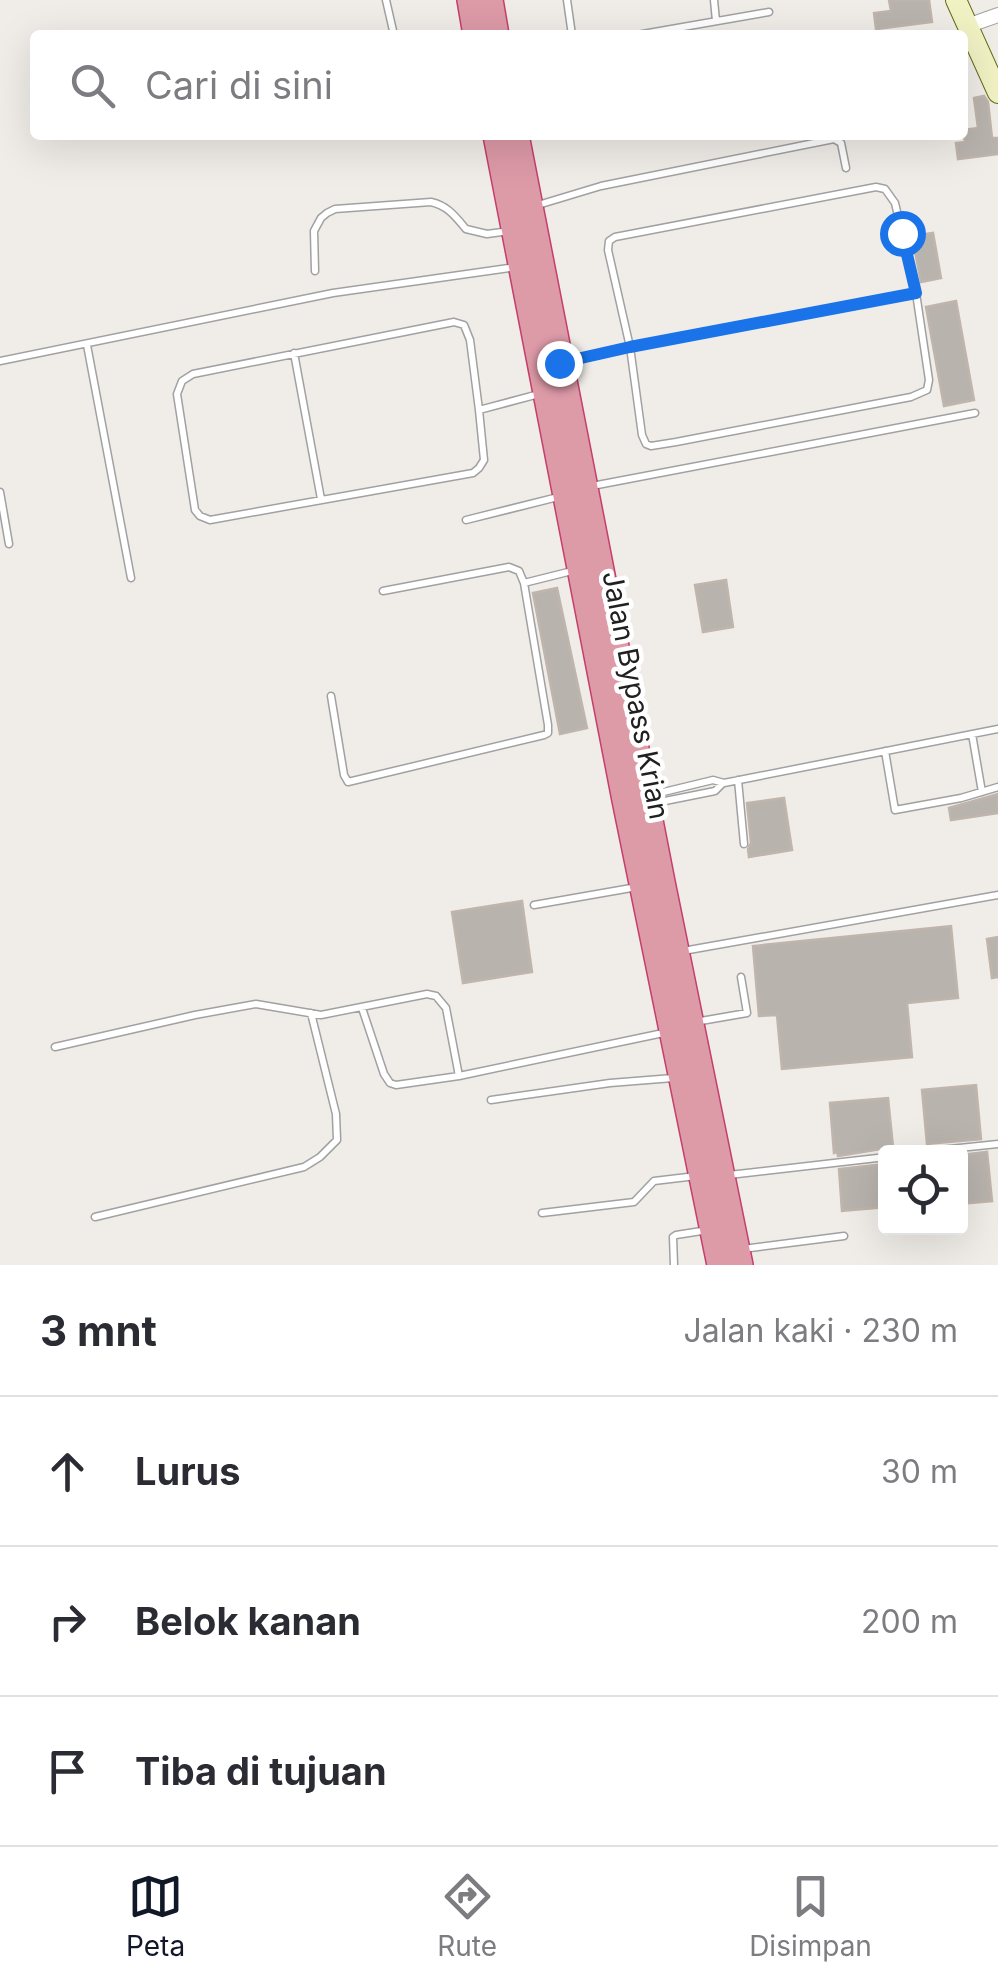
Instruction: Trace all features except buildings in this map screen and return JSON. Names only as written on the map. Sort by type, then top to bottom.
[{"type":"highway","points":[[470,0],[475,30]]},
{"type":"highway","points":[[490,0],[495,30]]},
{"type":"highway","name":"Jalan Bypass Krian","points":[[497,140],[546,392],[576,491],[581,568],[636,802],[677,952],[682,1077],[712,1175],[713,1230],[732,1260]]},
{"type":"highway","name":"Jalan Bypass Krian","points":[[517,140],[559,363],[576,491],[636,802],[643,886],[682,1026],[732,1260]]},
{"type":"street","points":[[956,0],[968,30]]},
{"type":"street","points":[[966,26],[998,16]]},
{"type":"street","points":[[968,30],[998,93]]},
{"type":"lane","points":[[386,0],[393,30]]},
{"type":"lane","points":[[567,0],[571,30]]},
{"type":"lane","points":[[714,0],[716,22]]},
{"type":"lane","points":[[668,30],[770,12]]},
{"type":"lane","points":[[531,207],[601,186],[829,140]]},
{"type":"lane","points":[[839,140],[846,168]]},
{"type":"lane","points":[[884,189],[895,202],[916,293],[930,380],[925,391],[911,397],[651,446],[644,442],[630,347],[607,244],[611,239],[839,194],[884,189]]},
{"type":"lane","points":[[315,272],[314,230],[321,218],[335,209],[431,202],[452,211],[466,230],[487,234],[516,230]]},
{"type":"lane","points":[[0,361],[333,293],[522,266]]},
{"type":"lane","points":[[559,363],[916,293]]},
{"type":"lane","points":[[454,322],[464,326],[470,340],[479,410],[484,460],[473,472],[217,519],[204,518],[195,510],[177,394],[182,381],[193,374],[454,322]]},
{"type":"lane","points":[[87,345],[131,578]]},
{"type":"lane","points":[[294,353],[321,499]]},
{"type":"lane","points":[[479,410],[546,392]]},
{"type":"lane","points":[[466,520],[576,491],[974,413]]},
{"type":"lane","points":[[0,492],[9,544]]},
{"type":"lane","points":[[332,696],[348,782],[548,733],[519,572],[509,567],[383,592]]},
{"type":"lane","points":[[524,583],[581,568]]},
{"type":"lane","points":[[636,802],[713,780],[738,780],[998,729]]},
{"type":"lane","points":[[972,734],[982,792]]},
{"type":"lane","points":[[885,751],[895,810],[998,788]]},
{"type":"lane","points":[[738,780],[744,844]]},
{"type":"lane","points":[[534,905],[643,886]]},
{"type":"lane","points":[[677,952],[998,895]]},
{"type":"lane","points":[[362,1008],[384,1074],[396,1085],[459,1076],[747,1013],[741,977]]},
{"type":"lane","points":[[56,1047],[256,1004],[322,1015],[427,994],[436,996],[446,1008],[459,1076]]},
{"type":"lane","points":[[96,1217],[304,1167],[320,1157],[337,1140],[336,1114],[311,1014]]},
{"type":"lane","points":[[491,1100],[682,1077]]},
{"type":"lane","points":[[968,1147],[998,1144]]},
{"type":"lane","points":[[542,1212],[634,1202],[654,1181],[878,1157]]},
{"type":"lane","points":[[674,1265],[672,1243],[676,1234],[713,1230]]},
{"type":"lane","points":[[732,1260],[844,1236]]},
{"type":"route","points":[[559,363],[916,293],[902,233]]}]
